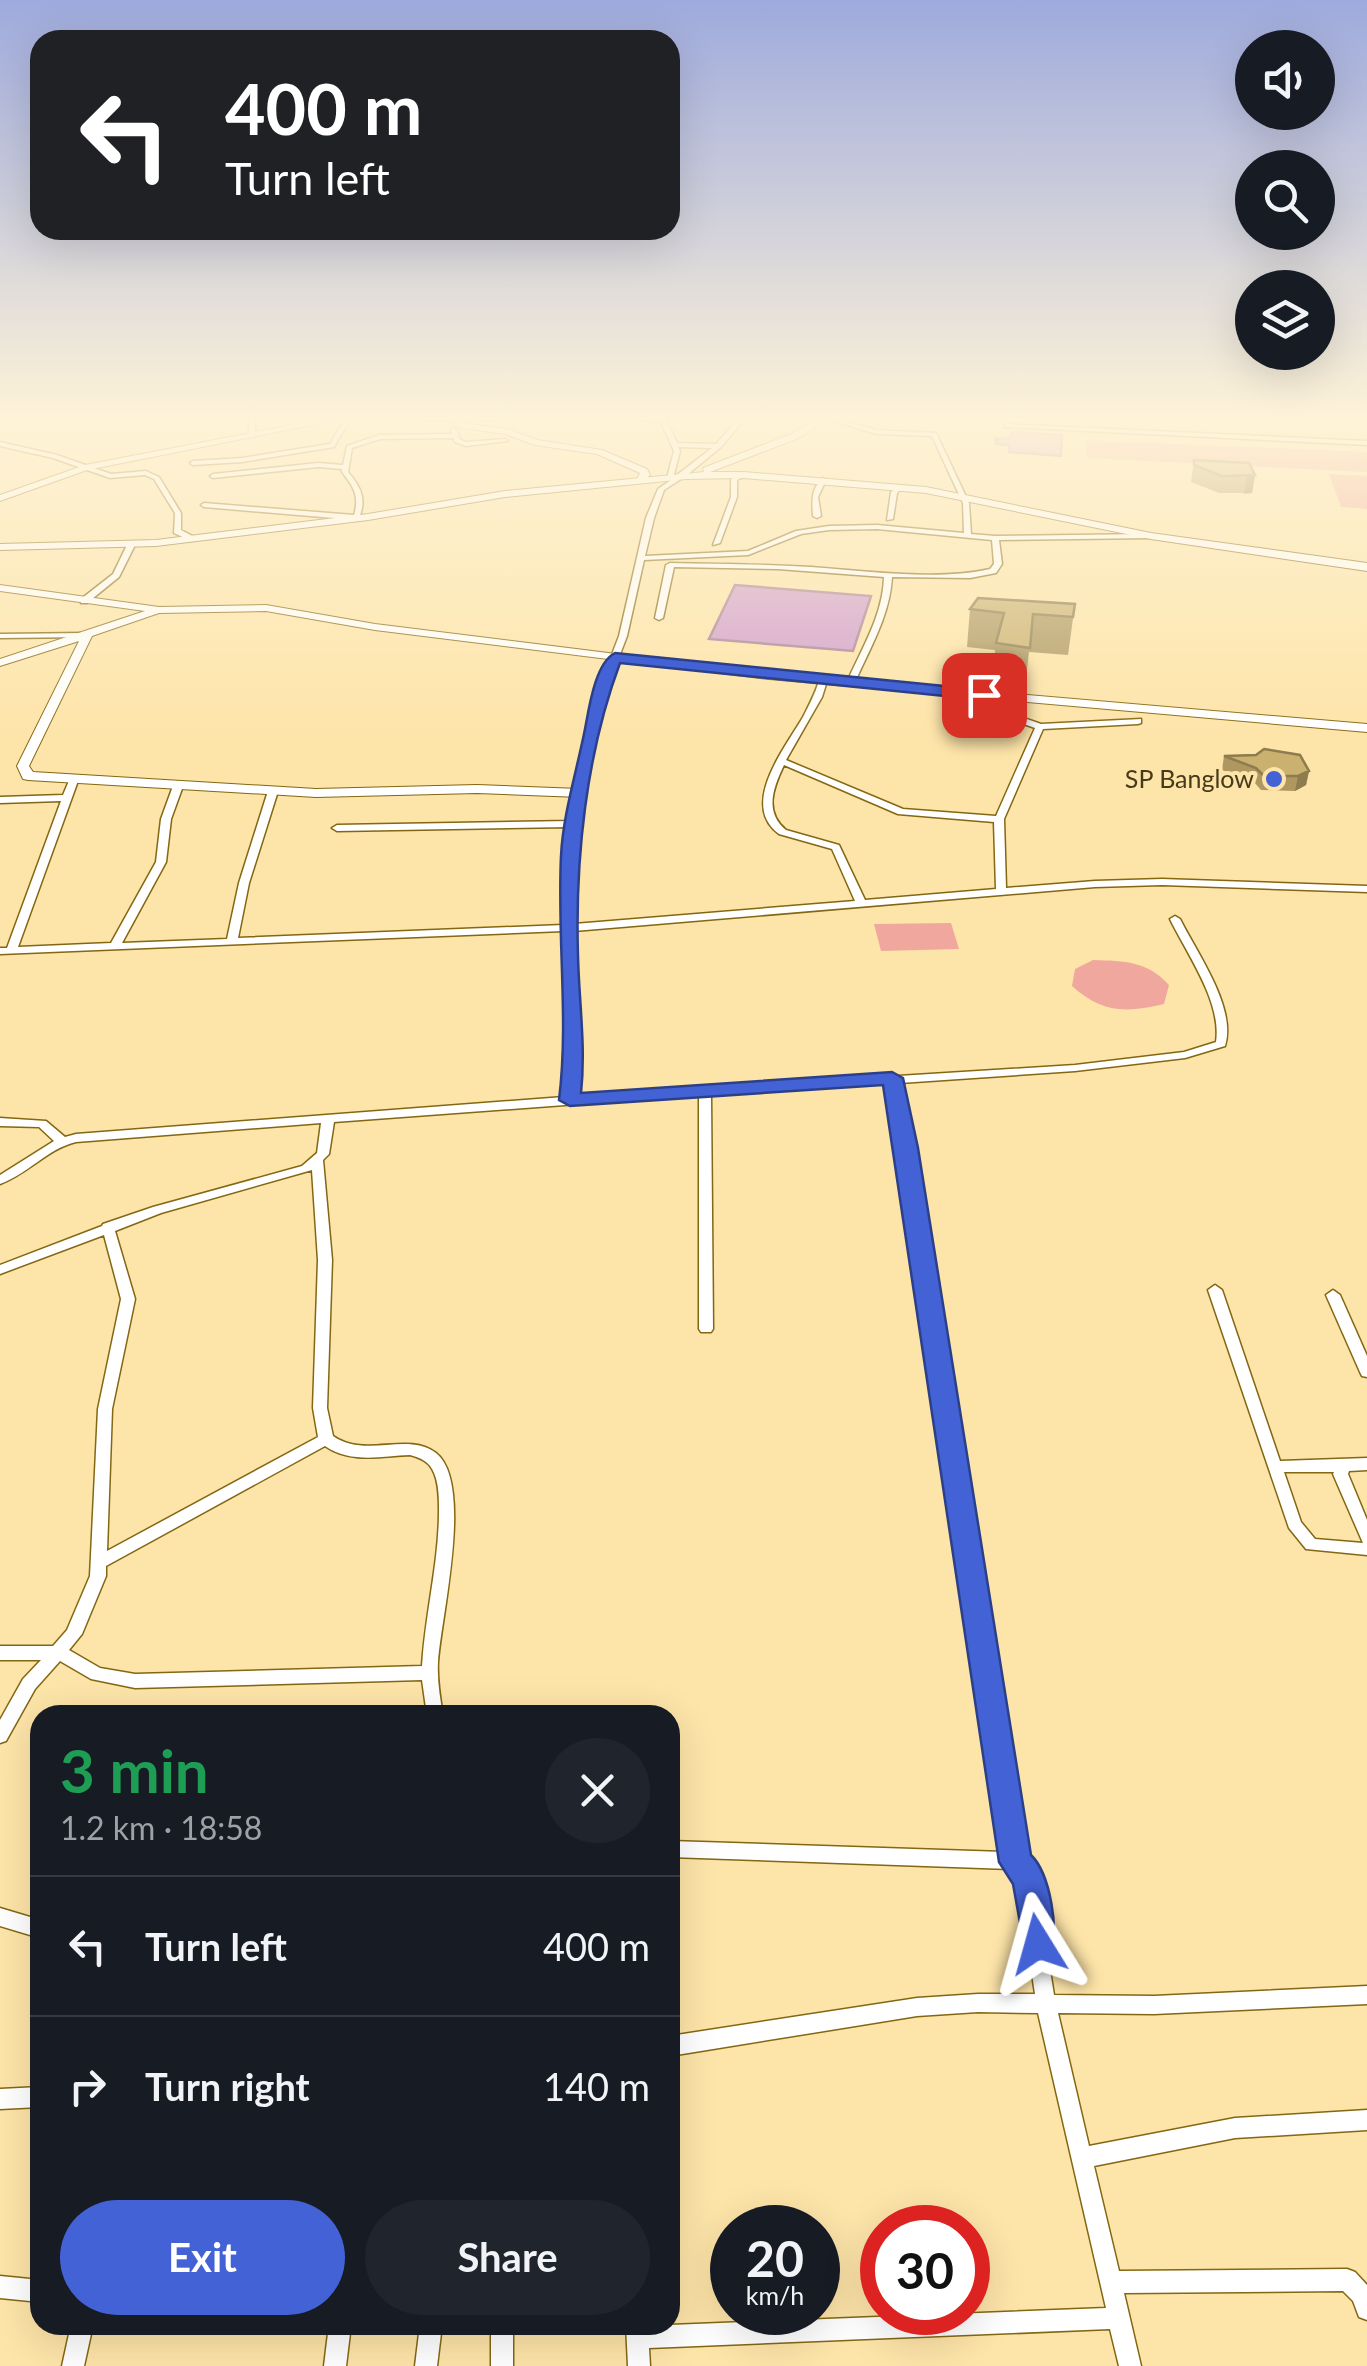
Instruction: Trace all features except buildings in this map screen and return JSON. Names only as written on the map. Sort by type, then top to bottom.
[{"type":"main road","points":[[0,547],[131,545],[307,524]]},
{"type":"main road","points":[[1096,524],[1150,536],[1367,567]]},
{"type":"street","points":[[177,524],[177,532],[194,539]]},
{"type":"street","points":[[570,1100],[575,1056],[570,851],[599,699],[615,658],[653,524]]},
{"type":"street","points":[[716,542],[723,524]]},
{"type":"street","points":[[967,524],[968,536]]},
{"type":"street","points":[[644,562],[765,550],[798,532],[826,528],[996,538],[1150,536]]},
{"type":"street","points":[[644,562],[970,576],[993,571],[1000,552],[996,538]]},
{"type":"street","points":[[84,602],[116,575],[131,545]]},
{"type":"street","points":[[659,618],[670,565]]},
{"type":"street","points":[[851,682],[869,635],[881,619],[889,589],[888,575]]},
{"type":"street","points":[[0,588],[160,610],[266,608],[375,627],[822,682],[1367,728]]},
{"type":"street","points":[[0,663],[160,610]]},
{"type":"street","points":[[0,636],[87,636]]},
{"type":"street","points":[[87,636],[23,770],[28,776],[272,791],[373,794],[477,789],[580,794]]},
{"type":"street","points":[[822,682],[765,793],[771,821],[779,832],[836,846],[861,904]]},
{"type":"street","points":[[964,700],[1040,728],[1138,721]]},
{"type":"street","points":[[1002,892],[999,818],[1040,728]]},
{"type":"street","points":[[782,761],[901,812],[999,818]]},
{"type":"street","points":[[74,778],[6,951],[569,928],[1162,882],[1367,889]]},
{"type":"street","points":[[115,946],[160,862],[166,819],[178,786]]},
{"type":"street","points":[[232,941],[244,883],[272,791]]},
{"type":"street","points":[[0,800],[66,798]]},
{"type":"street","points":[[336,828],[575,824]]},
{"type":"street","points":[[0,1180],[61,1140],[570,1100],[1075,1068],[1185,1055],[1221,1044],[1226,1032],[1216,1001],[1175,919]]},
{"type":"street","points":[[892,1078],[907,1148],[1015,1862],[1025,1871],[1030,1884],[1046,2005],[1130,2366]]},
{"type":"street","points":[[705,1091],[706,1329]]},
{"type":"street","points":[[328,1119],[326,1144],[318,1162],[324,1260],[320,1408],[326,1439],[346,1452],[419,1452],[432,1456],[440,1466],[446,1486],[446,1531],[430,1672],[434,1705]]},
{"type":"street","points":[[0,1122],[42,1124],[61,1140]]},
{"type":"street","points":[[0,1270],[108,1228],[290,1174],[318,1162]]},
{"type":"street","points":[[0,1736],[29,1684],[60,1653],[90,1598],[99,1563],[105,1410],[128,1298],[108,1228]]},
{"type":"street","points":[[1215,1290],[1302,1536],[1326,1549],[1367,1549]]},
{"type":"street","points":[[1333,1294],[1367,1372]]},
{"type":"street","points":[[99,1563],[326,1439]]},
{"type":"street","points":[[1275,1467],[1367,1464]]},
{"type":"street","points":[[1346,1466],[1340,1474],[1342,1485],[1367,1538]]},
{"type":"street","points":[[0,1653],[60,1653],[98,1674],[136,1681],[430,1672]]},
{"type":"street","points":[[680,1849],[1015,1862]]},
{"type":"street","points":[[0,1917],[30,1926]]},
{"type":"street","points":[[680,2044],[917,2007],[1154,2005],[1367,1996]]},
{"type":"street","points":[[0,2099],[30,2098]]},
{"type":"street","points":[[1082,2158],[1235,2128],[1367,2120]]},
{"type":"street","points":[[1110,2282],[1329,2278],[1347,2280],[1361,2294],[1367,2309]]},
{"type":"street","points":[[0,2287],[30,2290]]},
{"type":"street","points":[[680,2330],[1119,2318]]},
{"type":"street","points":[[73,2366],[80,2335]]},
{"type":"street","points":[[335,2366],[339,2335]]},
{"type":"street","points":[[426,2366],[430,2335]]},
{"type":"street","points":[[502,2335],[502,2366]]},
{"type":"street","points":[[637,2335],[640,2366]]},
{"type":"shaded area","points":[[735,585],[871,596],[853,651],[709,639]]},
{"type":"shaded area","points":[[951,923],[959,949],[881,951],[874,924]]},
{"type":"shaded area","points":[[1093,960],[1125,962],[1152,971],[1169,985],[1164,1004],[1115,1008],[1083,995],[1072,986],[1075,969]]},
{"type":"place","name":"SP Banglow","points":[[1274,779]]},
{"type":"route","points":[[984,695],[822,682],[615,658],[599,699],[570,851],[568,956],[575,1056],[570,1100],[892,1078],[907,1148],[1015,1862],[1025,1871],[1030,1884],[1038,1944]]}]
